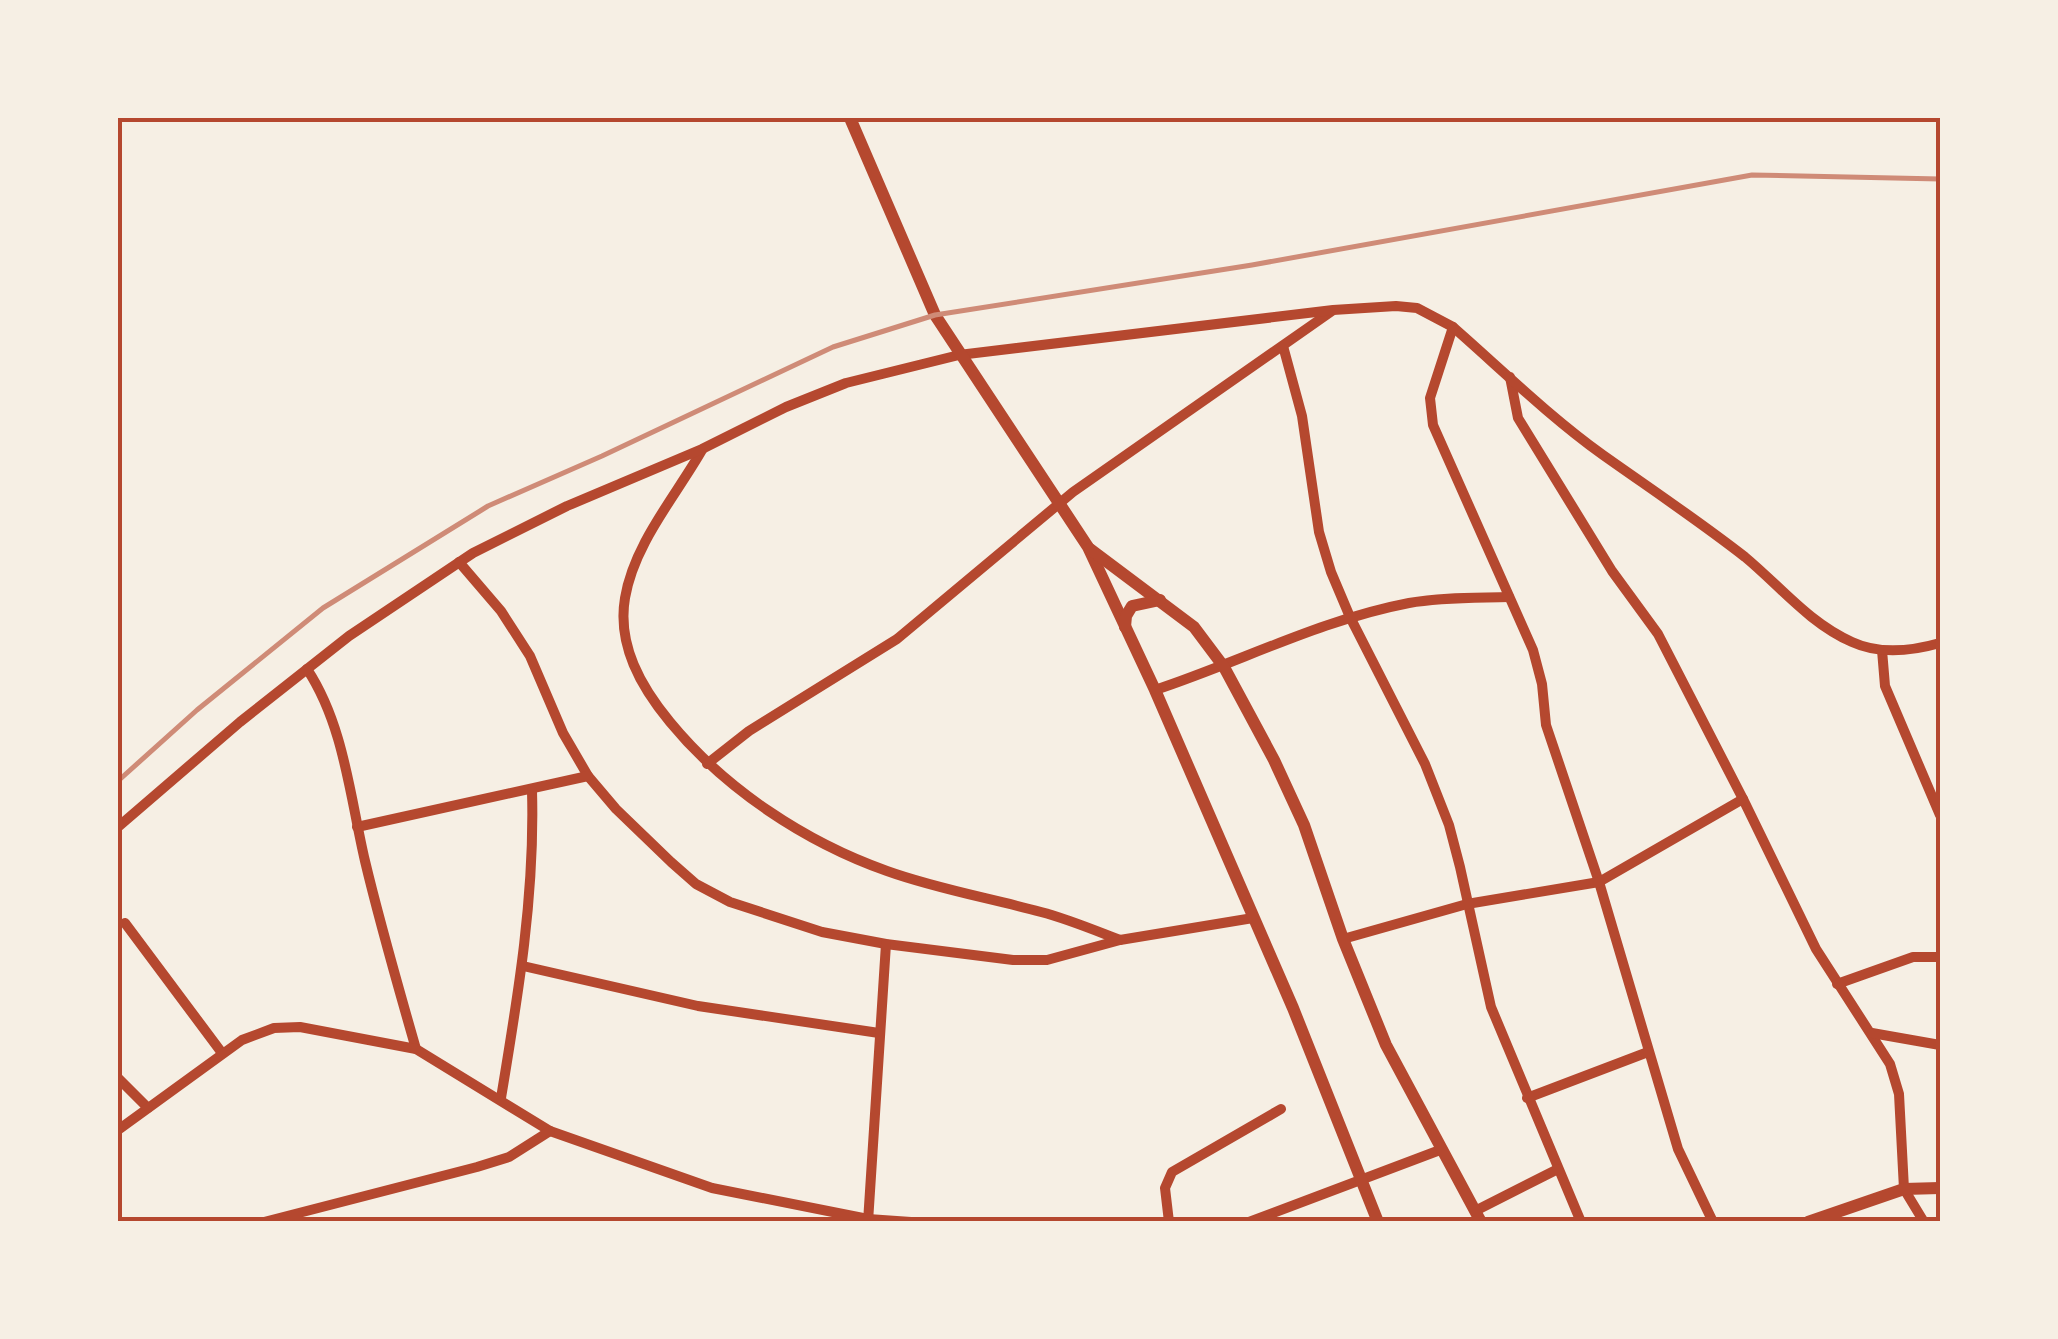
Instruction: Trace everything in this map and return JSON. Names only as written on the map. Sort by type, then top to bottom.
[{"type":"street","points":[[850,118],[927,298],[959,355],[1088,547],[1155,690],[1363,1178],[1378,1222]]},
{"type":"street","points":[[118,827],[307,669],[378,615],[460,562],[534,522],[702,449],[786,407],[846,383],[959,355],[1333,310],[1417,308],[1453,327],[1602,454],[1668,498],[1748,560],[1830,631],[1856,644],[1882,650],[1916,650],[1940,643]]},
{"type":"street","points":[[707,764],[749,731],[897,638],[1058,504],[1333,310]]},
{"type":"street","points":[[1453,327],[1430,398],[1432,425],[1533,650],[1542,684],[1546,725],[1678,1149],[1713,1222]]},
{"type":"street","points":[[1282,346],[1302,416],[1319,532],[1331,572],[1350,618],[1425,764],[1448,825],[1491,1007],[1582,1222]]},
{"type":"street","points":[[1510,377],[1518,418],[1612,571],[1658,634],[1816,949],[1890,1064],[1899,1094],[1904,1189],[1924,1222]]},
{"type":"street","points":[[702,449],[641,553],[624,610],[628,653],[640,680],[662,712],[707,764],[756,802],[817,840],[908,878],[1046,914],[1120,940]]},
{"type":"street","points":[[1088,547],[1194,627],[1224,667],[1304,826],[1343,939],[1386,1045],[1478,1216],[1558,1168]]},
{"type":"street","points":[[460,562],[501,611],[530,656],[563,732],[588,776],[644,838],[696,884],[764,916],[886,944],[1013,960],[1047,960],[1120,940],[1252,918]]},
{"type":"street","points":[[1155,690],[1224,667],[1303,632],[1350,618],[1438,599],[1509,597]]},
{"type":"street","points":[[1125,627],[1132,606],[1160,600]]},
{"type":"street","points":[[1882,650],[1885,686],[1940,814]]},
{"type":"street","points":[[307,669],[336,732],[379,919],[416,1049]]},
{"type":"street","points":[[357,827],[588,776]]},
{"type":"street","points":[[502,1098],[523,966],[532,874],[532,790]]},
{"type":"street","points":[[1343,939],[1467,904],[1598,882],[1743,799]]},
{"type":"street","points":[[126,923],[222,1053]]},
{"type":"street","points":[[868,1220],[886,944]]},
{"type":"street","points":[[1837,984],[1913,957],[1940,957]]},
{"type":"street","points":[[523,966],[698,1006],[879,1034]]},
{"type":"street","points":[[118,1130],[242,1040],[274,1028],[322,1030],[416,1049],[502,1098],[550,1131],[712,1188],[868,1220],[911,1222]]},
{"type":"street","points":[[1872,1033],[1940,1044]]},
{"type":"street","points":[[1527,1098],[1648,1052]]},
{"type":"street","points":[[118,1078],[148,1108]]},
{"type":"street","points":[[1169,1222],[1166,1188],[1172,1172],[1281,1109]]},
{"type":"street","points":[[264,1222],[478,1167],[509,1156],[550,1131]]},
{"type":"street","points":[[1248,1222],[1440,1150]]},
{"type":"street","points":[[1808,1222],[1904,1189],[1940,1188]]},
{"type":"railway","points":[[118,781],[197,710],[323,608],[488,506],[833,347],[935,315],[1252,265],[1752,175],[1940,179]]}]
